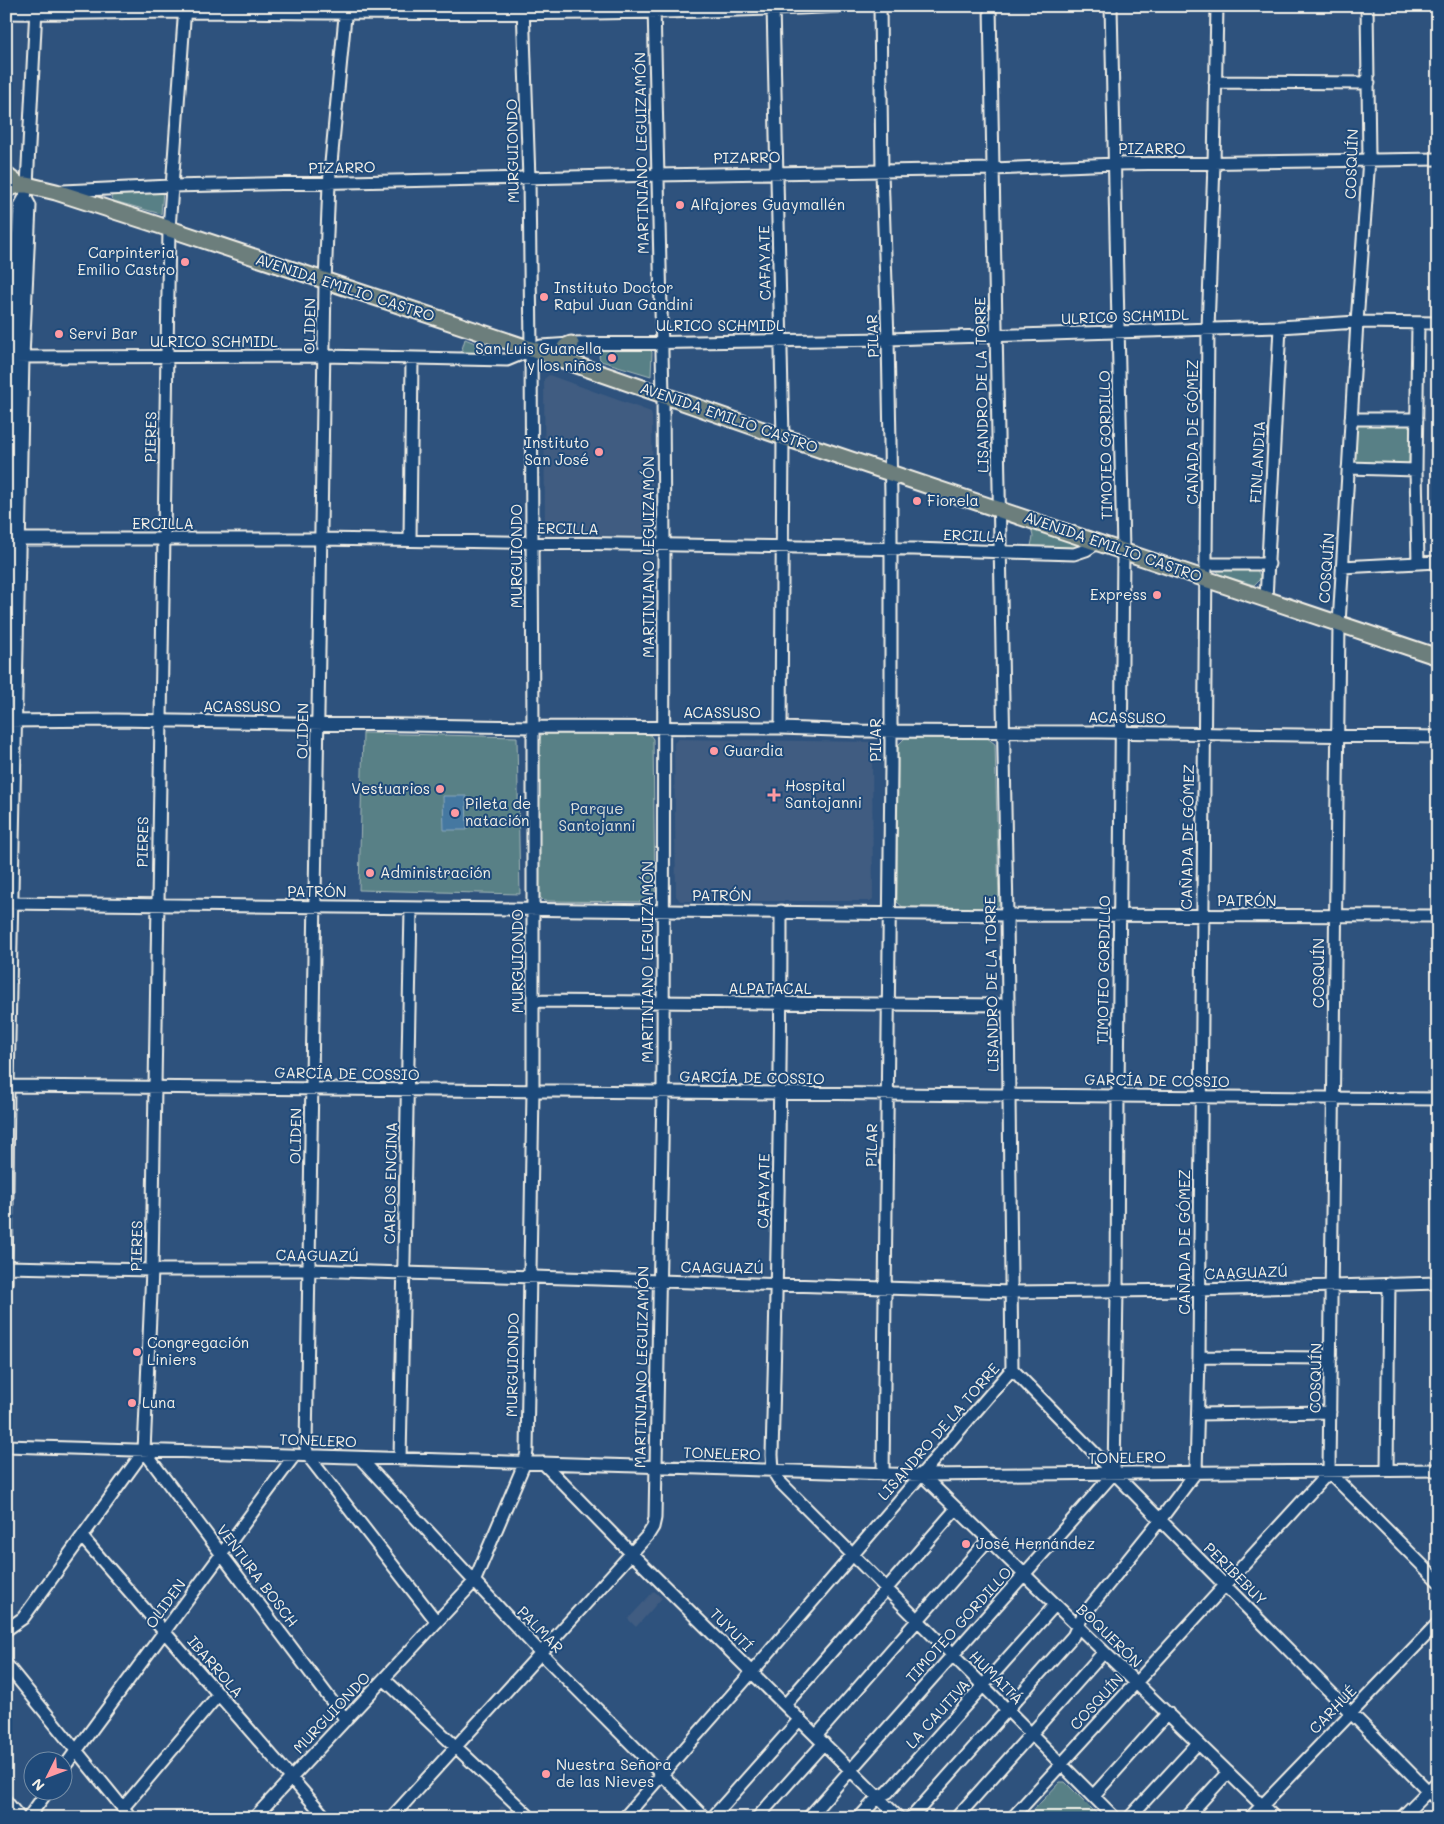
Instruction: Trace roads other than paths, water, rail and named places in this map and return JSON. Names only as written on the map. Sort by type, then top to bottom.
[{"type":"main road","name":"AVENIDA EMILIO CASTRO","points":[[14,183],[56,192],[531,349],[783,438],[1123,552],[1207,571],[1266,599],[1438,657]]},
{"type":"main road","points":[[569,362],[563,356],[563,352],[567,345],[571,344]]},
{"type":"street","points":[[6,13],[36,10],[523,10],[841,6]]},
{"type":"street","name":"PILAR","points":[[880,6],[882,172],[891,473],[891,731],[883,1474]]},
{"type":"street","name":"LISANDRO DE LA TORRE","points":[[624,1818],[922,1475],[1012,1368],[1007,915],[990,6]]},
{"type":"street","name":"TIMOTEO GORDILLO","points":[[808,1818],[1114,1474],[1118,1290],[1123,552],[1116,164],[1111,6]]},
{"type":"street","name":"CAÑADA DE GÓMEZ","points":[[1196,1472],[1199,1357],[1208,329],[1217,6]]},
{"type":"street","name":"COSQUÍN","points":[[1012,1818],[1329,1472],[1333,1285],[1336,735],[1342,568],[1369,159],[1368,6]]},
{"type":"street","name":"CAFAYATE","points":[[773,8],[783,438],[781,728]]},
{"type":"street","name":"PIERES","points":[[144,1451],[152,1270],[169,229],[185,9]]},
{"type":"street","name":"MARTINIANO LEGUIZAMÓN","points":[[391,1818],[631,1552],[652,1527],[655,1518],[663,1092],[664,395],[654,9]]},
{"type":"street","points":[[6,1283],[11,539],[16,271],[20,206],[14,183],[36,10]]},
{"type":"street","name":"OLIDEN","points":[[308,1456],[306,1447],[324,356],[329,184],[346,10]]},
{"type":"street","name":"MURGUIONDO","points":[[254,1818],[474,1582],[525,1462],[533,1091],[533,727],[529,179],[523,10]]},
{"type":"street","points":[[1215,82],[1369,83]]},
{"type":"street","name":"PIZARRO","points":[[56,192],[171,186],[329,184],[657,174],[882,172],[1116,164],[1214,164],[1369,159],[1438,159]]},
{"type":"street","name":"ULRICO SCHMIDL","points":[[14,357],[324,356],[507,360],[519,357],[531,349],[541,346],[571,344],[888,339],[1280,327],[1357,322],[1438,323]]},
{"type":"street","points":[[1418,324],[1416,470],[1418,563]]},
{"type":"street","name":"FINLANDIA","points":[[1266,599],[1280,327]]},
{"type":"street","points":[[410,540],[412,359]]},
{"type":"street","points":[[1351,419],[1417,420]]},
{"type":"street","points":[[1348,468],[1416,470]]},
{"type":"street","points":[[6,672],[11,539]]},
{"type":"street","name":"ERCILLA","points":[[11,539],[410,540],[1074,554],[1086,550],[1097,543]]},
{"type":"street","points":[[1342,568],[1438,562]]},
{"type":"street","points":[[1207,571],[1269,564]]},
{"type":"street","name":"ACASSUSO","points":[[11,721],[318,722],[533,727],[781,728],[1438,737]]},
{"type":"street","name":"PATRÓN","points":[[10,903],[1007,915],[1438,916]]},
{"type":"street","name":"CARLOS ENCINA","points":[[400,1459],[411,909]]},
{"type":"street","name":"CAFAYATE","points":[[773,1471],[780,1093],[781,911]]},
{"type":"street","name":"ALPATACAL","points":[[533,1001],[1007,1005]]},
{"type":"street","name":"GARCÍA DE COSSIO","points":[[7,1085],[1438,1099]]},
{"type":"street","name":"CAAGUAZÚ","points":[[6,1267],[152,1270],[309,1270],[1012,1292],[1199,1290],[1438,1283]]},
{"type":"street","points":[[1387,1470],[1389,1284]]},
{"type":"street","points":[[1199,1357],[1331,1358]]},
{"type":"street","name":"PERIBEBUY","points":[[1012,1368],[1114,1474],[1438,1801]]},
{"type":"street","points":[[1198,1414],[1330,1412]]},
{"type":"street","name":"TONELERO","points":[[6,1446],[922,1475],[1438,1470]]},
{"type":"street","points":[[6,1630],[23,1618],[144,1451]]},
{"type":"street","name":"VENTURA BOSCH","points":[[144,1451],[346,1720]]},
{"type":"street","name":"OLIDEN","points":[[72,1757],[294,1456]]},
{"type":"street","points":[[308,1456],[437,1622]]},
{"type":"street","name":"PALMAR","points":[[360,1458],[540,1652],[705,1818]]},
{"type":"street","name":"TUYUTÍ","points":[[543,1462],[899,1818]]},
{"type":"street","name":"HUMAITÁ","points":[[773,1471],[780,1482],[886,1590],[1115,1818]]},
{"type":"street","points":[[909,1818],[912,1817],[1073,1636],[1082,1617],[1196,1472]]},
{"type":"street","points":[[1329,1472],[1438,1581]]},
{"type":"street","name":"BOQUERÓN","points":[[922,1475],[1275,1818]]},
{"type":"street","points":[[785,1705],[956,1509]]},
{"type":"street","name":"IBARROLA","points":[[82,1537],[326,1818]]},
{"type":"street","points":[[757,1818],[917,1621],[988,1540]]},
{"type":"street","name":"LA CAUTIVA","points":[[859,1818],[878,1797],[888,1792],[1055,1605]]},
{"type":"street","name":"CARHUÉ","points":[[1250,1818],[1438,1623]]},
{"type":"street","points":[[956,1818],[1104,1652]]},
{"type":"street","points":[[6,1664],[131,1818]]},
{"type":"street","points":[[384,1679],[531,1818]]},
{"type":"street","points":[[123,1808],[219,1694]]},
{"type":"street","points":[[1093,1796],[1168,1713]]},
{"type":"street","points":[[712,1818],[800,1719]]},
{"type":"street","points":[[1129,1818],[1198,1743]]},
{"type":"street","points":[[1186,1818],[1228,1772]]},
{"type":"street","points":[[1401,1818],[1438,1781]]},
{"type":"street","points":[[6,1801],[20,1818]]},
{"type":"street","points":[[28,1818],[40,1802]]},
{"type":"place","name":"Alfajores Guaymallén","points":[[680,205]]},
{"type":"place","name":"Carpinteria Emilio Castro","points":[[185,262]]},
{"type":"place","name":"Instituto Doctor Raþul Juan Gandini","points":[[544,297]]},
{"type":"place","name":"Servi Bar","points":[[59,334]]},
{"type":"place","name":"San Luis Guanella y los niños","points":[[612,358]]},
{"type":"place","name":"Instituto San José","points":[[599,452]]},
{"type":"place","name":"Fiorela","points":[[917,501]]},
{"type":"place","name":"Express","points":[[1157,595]]},
{"type":"place","name":"Guardia","points":[[714,751]]},
{"type":"place","name":"Vestuarios","points":[[440,789]]},
{"type":"place","name":"Hospital Santojanni","points":[[774,795]]},
{"type":"place","name":"Pileta de natación","points":[[455,813]]},
{"type":"place","name":"Administración","points":[[370,873]]},
{"type":"place","name":"Congregación Liniers","points":[[137,1352]]},
{"type":"place","name":"Luna","points":[[132,1403]]},
{"type":"place","name":"José Hernández","points":[[966,1544]]},
{"type":"place","name":"Nuestra Señora de las Nieves","points":[[546,1774]]},
{"type":"park label","name":"Parque Santojanni","points":[[597,818]]}]
